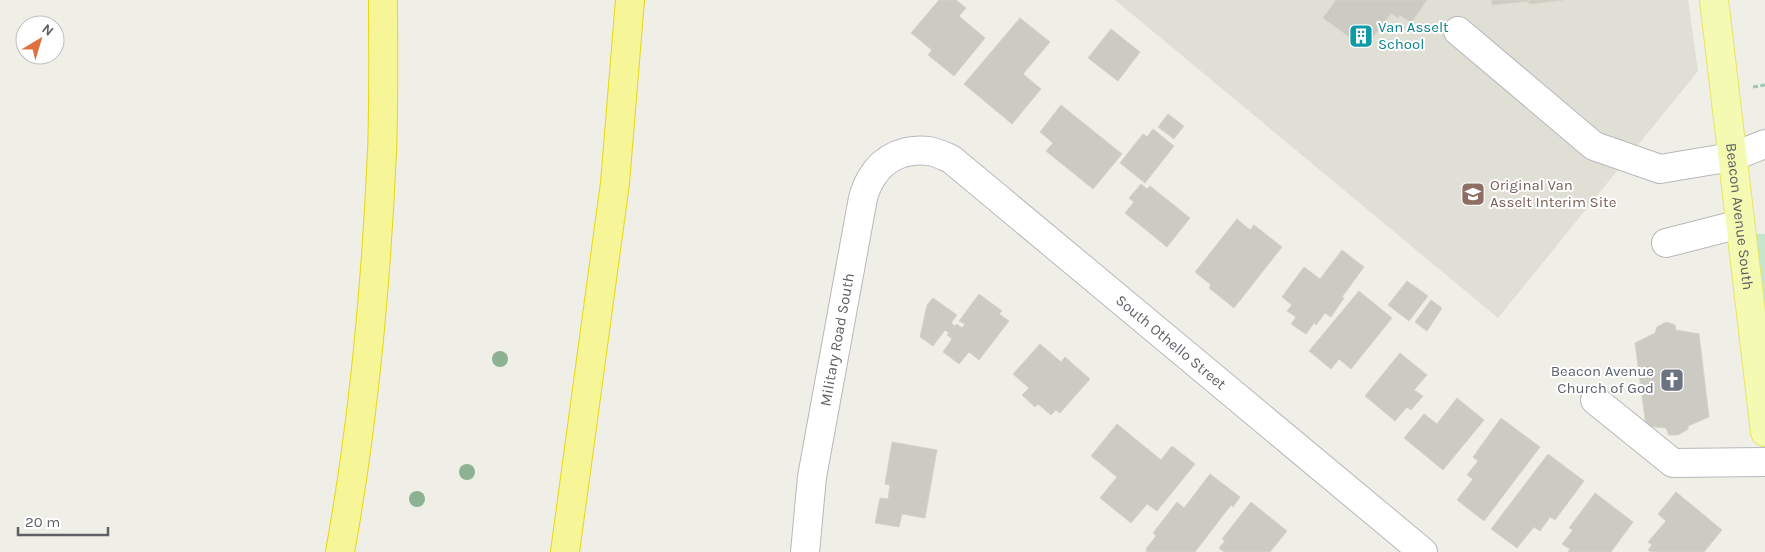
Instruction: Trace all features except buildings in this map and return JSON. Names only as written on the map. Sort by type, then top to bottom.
[{"type":"highway","points":[[340,552],[348,509],[369,344],[382,151],[383,0]]},
{"type":"highway","points":[[565,552],[615,183],[630,0]]},
{"type":"main road","name":"Beacon Avenue South","points":[[1714,0],[1765,432]]},
{"type":"street","points":[[1458,32],[1594,146],[1660,169],[1732,157],[1765,144]]},
{"type":"street","name":"Military Road South","points":[[805,552],[812,477],[863,198],[871,177],[880,166],[895,155],[910,150]]},
{"type":"street","name":"South Othello Street","points":[[910,150],[930,151],[950,159],[1423,552]]},
{"type":"street","points":[[1666,243],[1740,224]]},
{"type":"street","points":[[1595,400],[1673,463],[1765,462]]},
{"type":"shaded area","name":"Original Van Asselt Interim Site","points":[[1115,0],[1688,0],[1698,71],[1498,318]]},
{"type":"green space","points":[[1755,234],[1765,234],[1765,305]]},
{"type":"place","name":"Van Asselt School","points":[[1361,36]]},
{"type":"place","name":"Original Van Asselt Interim Site","points":[[1473,194]]},
{"type":"place","name":"Beacon Avenue Church of God","points":[[1672,380]]}]
